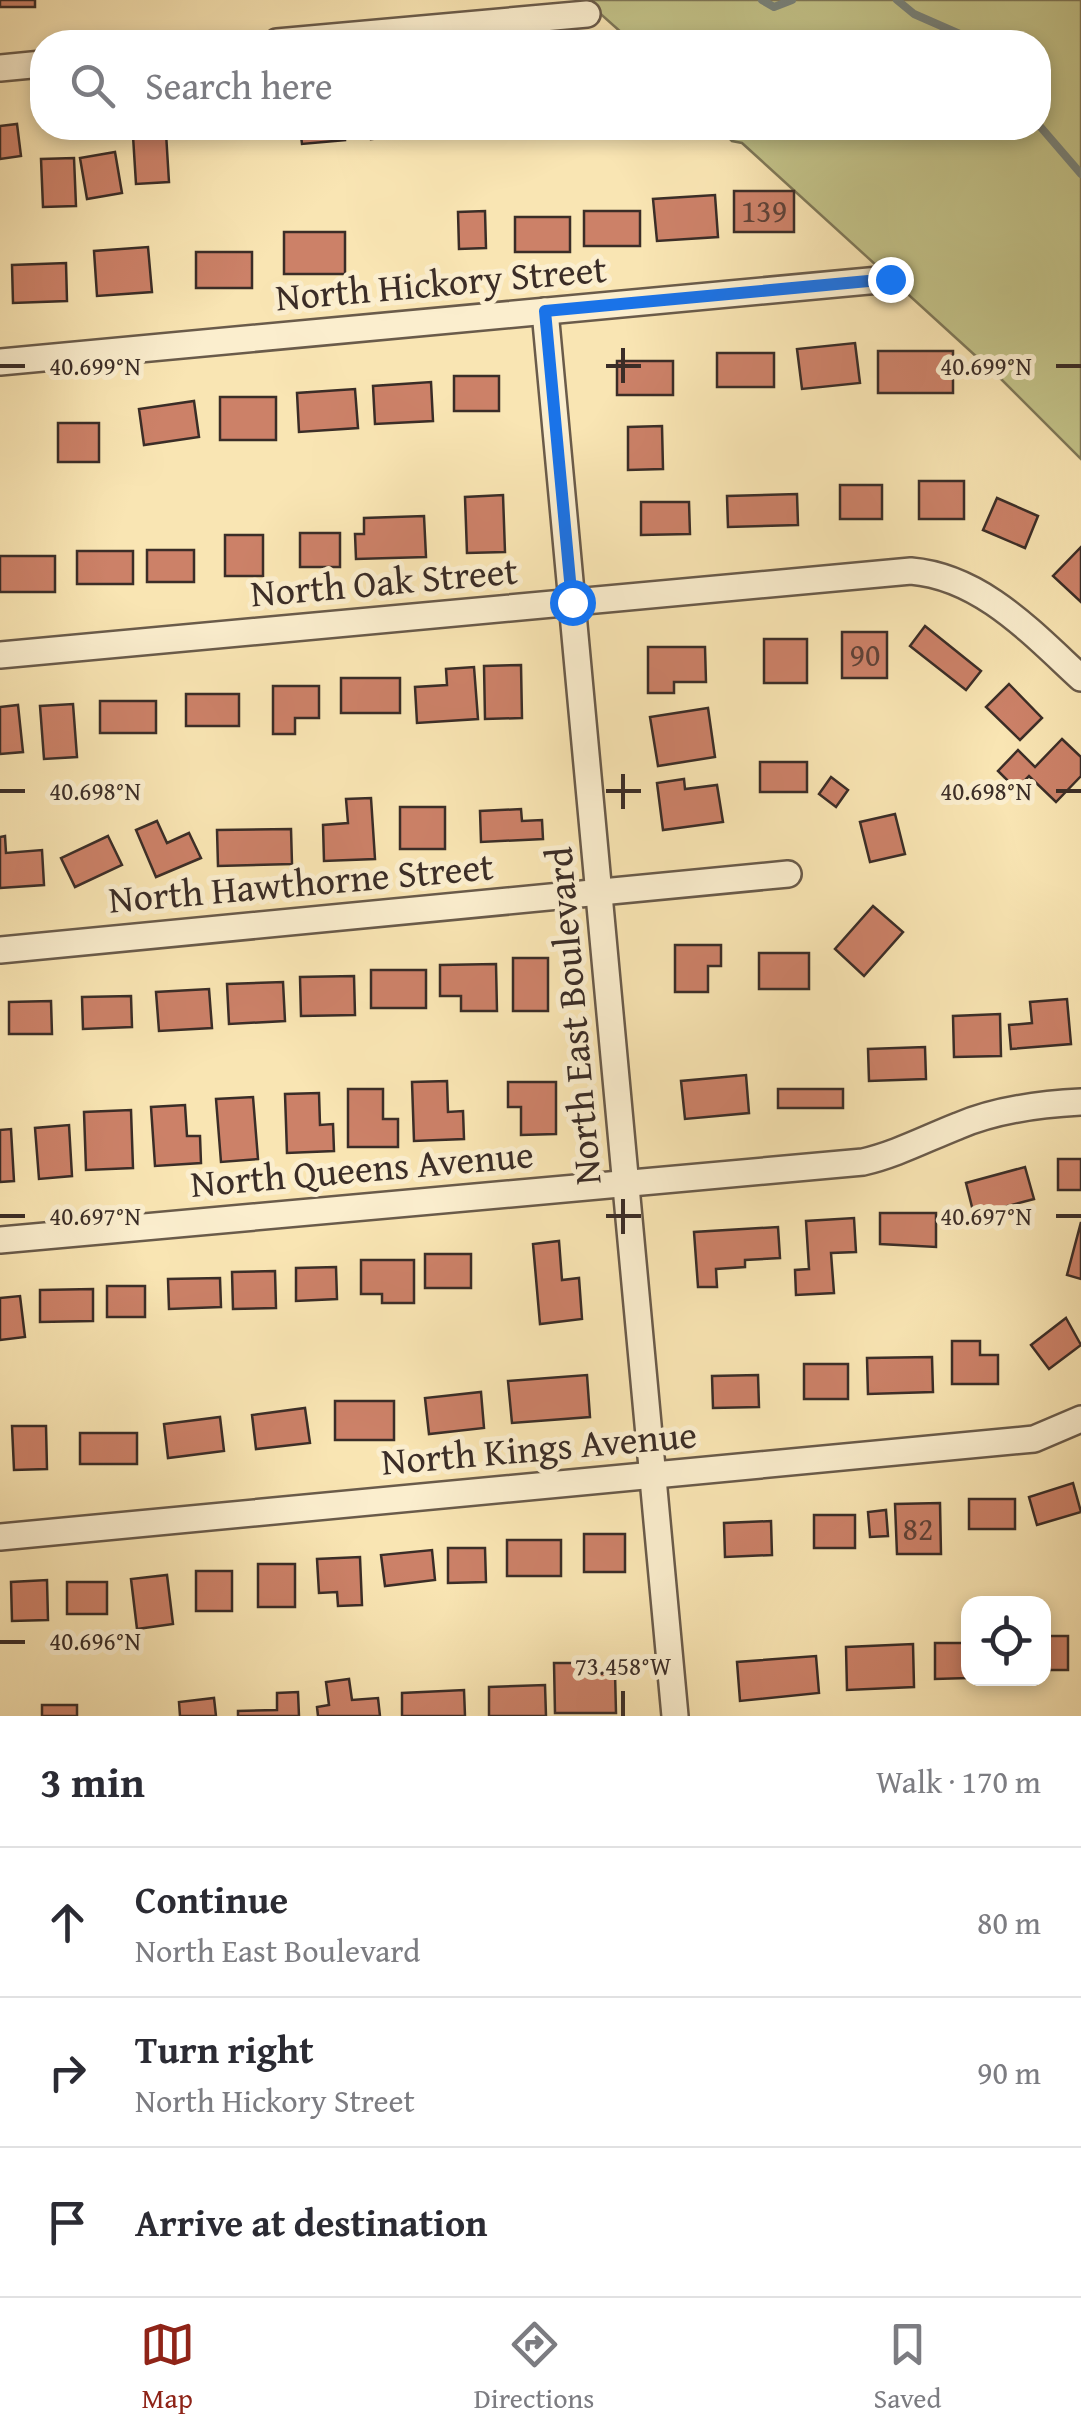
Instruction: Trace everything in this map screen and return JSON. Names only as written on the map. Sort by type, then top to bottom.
[{"type":"street","points":[[410,30],[587,14]]},
{"type":"street","points":[[0,68],[30,65]]},
{"type":"street","name":"North Hickory Street","points":[[0,362],[890,279]]},
{"type":"street","name":"North East Boulevard","points":[[545,311],[675,1716]]},
{"type":"street","name":"North Oak Street","points":[[0,656],[911,571],[954,580],[999,606],[1081,678]]},
{"type":"street","name":"North Hawthorne Street","points":[[0,950],[788,874]]},
{"type":"street","name":"North Queens Avenue","points":[[0,1240],[863,1162],[896,1154],[961,1124],[1012,1110],[1081,1102]]},
{"type":"street","name":"North Kings Avenue","points":[[0,1537],[1034,1439],[1081,1419]]},
{"type":"green space","points":[[585,0],[1081,0],[1081,459],[1001,379],[742,143],[731,140],[1051,140],[1051,30],[619,30]]},
{"type":"building","points":[[0,0],[35,0],[35,7],[0,7]]},
{"type":"building","points":[[17,124],[21,156],[0,159],[0,126]]},
{"type":"building","points":[[133,140],[166,140],[169,182],[136,184]]},
{"type":"building","points":[[302,140],[345,140],[302,144]]},
{"type":"building","points":[[115,152],[122,193],[87,199],[80,158]]},
{"type":"building","points":[[74,158],[76,206],[43,207],[41,159]]},
{"type":"building","points":[[734,191],[794,191],[794,232],[734,232]]},
{"type":"building","points":[[715,195],[718,237],[657,241],[653,199]]},
{"type":"building","points":[[485,211],[486,248],[459,249],[458,212]]},
{"type":"building","points":[[584,211],[640,211],[640,246],[584,246]]},
{"type":"building","points":[[515,217],[570,217],[570,252],[515,252]]},
{"type":"building","points":[[284,232],[345,232],[345,274],[284,274]]},
{"type":"building","points":[[148,247],[152,292],[97,296],[94,251]]},
{"type":"building","points":[[196,252],[252,252],[252,288],[196,288]]},
{"type":"building","points":[[66,263],[67,301],[13,303],[12,265]]},
{"type":"building","points":[[855,343],[860,383],[802,389],[797,349]]},
{"type":"building","points":[[878,351],[953,351],[953,393],[878,393]]},
{"type":"building","points":[[717,353],[774,353],[774,387],[717,387]]},
{"type":"building","points":[[617,361],[673,361],[673,395],[617,395]]},
{"type":"building","points":[[454,376],[499,376],[499,411],[454,411]]},
{"type":"building","points":[[431,382],[433,421],[375,424],[373,386]]},
{"type":"building","points":[[355,389],[358,428],[299,432],[297,393]]},
{"type":"building","points":[[220,397],[276,397],[276,440],[220,440]]},
{"type":"building","points":[[194,401],[199,437],[144,445],[139,409]]},
{"type":"building","points":[[58,423],[99,423],[99,462],[58,462]]},
{"type":"building","points":[[662,426],[663,469],[628,470],[628,427]]},
{"type":"building","points":[[919,481],[964,481],[964,519],[919,519]]},
{"type":"building","points":[[840,485],[882,485],[882,519],[840,519]]},
{"type":"building","points":[[797,494],[798,525],[728,527],[727,496]]},
{"type":"building","points":[[503,495],[505,552],[467,553],[465,497]]},
{"type":"building","points":[[997,498],[1038,516],[1025,548],[983,530]]},
{"type":"building","points":[[641,502],[689,502],[690,534],[641,535]]},
{"type":"building","points":[[424,516],[426,557],[356,559],[355,534],[364,534],[364,518]]},
{"type":"building","points":[[300,533],[340,533],[340,567],[300,567]]},
{"type":"building","points":[[225,535],[263,535],[263,576],[225,576]]},
{"type":"building","points":[[1081,547],[1081,602],[1053,576]]},
{"type":"building","points":[[147,550],[194,550],[194,582],[147,582]]},
{"type":"building","points":[[77,551],[133,551],[133,584],[77,584]]},
{"type":"building","points":[[0,556],[55,556],[55,592],[0,592]]},
{"type":"building","points":[[925,626],[981,671],[966,690],[910,646]]},
{"type":"building","points":[[842,632],[887,632],[887,678],[842,678]]},
{"type":"building","points":[[764,639],[807,639],[807,683],[764,683]]},
{"type":"building","points":[[648,647],[705,647],[706,682],[674,682],[674,693],[648,693]]},
{"type":"building","points":[[521,665],[522,718],[485,719],[484,666]]},
{"type":"building","points":[[474,667],[478,719],[417,723],[415,687],[447,685],[446,669]]},
{"type":"building","points":[[341,678],[400,678],[400,713],[341,713]]},
{"type":"building","points":[[1009,684],[1042,718],[1020,740],[986,707]]},
{"type":"building","points":[[273,686],[319,686],[319,718],[295,718],[295,734],[273,734]]},
{"type":"building","points":[[186,694],[239,694],[239,726],[186,726]]},
{"type":"building","points":[[100,701],[156,701],[156,733],[100,733]]},
{"type":"building","points":[[73,704],[77,757],[44,759],[40,706]]},
{"type":"building","points":[[18,705],[23,752],[0,754],[0,707]]},
{"type":"building","points":[[708,708],[715,757],[658,766],[650,717]]},
{"type":"building","points":[[1062,739],[1081,757],[1081,776],[1056,802],[1029,776],[1016,789],[998,771],[1018,750],[1035,767]]},
{"type":"building","points":[[760,762],[807,762],[807,792],[760,792]]},
{"type":"building","points":[[831,777],[848,790],[836,807],[819,794]]},
{"type":"building","points":[[684,779],[685,789],[717,785],[723,822],[663,830],[657,783]]},
{"type":"building","points":[[371,798],[375,859],[324,861],[323,825],[348,823],[346,799]]},
{"type":"building","points":[[400,807],[445,807],[445,849],[400,849]]},
{"type":"building","points":[[521,809],[522,821],[542,820],[543,839],[481,842],[480,811]]},
{"type":"building","points":[[895,814],[905,854],[870,862],[860,822]]},
{"type":"building","points":[[157,821],[167,843],[189,833],[201,858],[156,877],[136,830]]},
{"type":"building","points":[[291,829],[292,864],[218,866],[217,830]]},
{"type":"building","points":[[5,836],[6,853],[42,850],[44,885],[0,888],[0,837]]},
{"type":"building","points":[[108,836],[122,865],[75,887],[61,858]]},
{"type":"building","points":[[873,906],[903,932],[864,976],[835,949]]},
{"type":"building","points":[[675,945],[721,945],[721,966],[708,966],[708,992],[675,992]]},
{"type":"building","points":[[759,953],[809,953],[809,989],[759,989]]},
{"type":"building","points":[[513,958],[548,958],[548,1011],[513,1011]]},
{"type":"building","points":[[496,964],[497,1011],[461,1011],[461,996],[440,996],[440,965]]},
{"type":"building","points":[[371,970],[426,970],[426,1008],[371,1008]]},
{"type":"building","points":[[354,976],[355,1015],[301,1016],[300,977]]},
{"type":"building","points":[[283,982],[285,1021],[229,1024],[227,984]]},
{"type":"building","points":[[209,989],[212,1028],[159,1031],[156,992]]},
{"type":"building","points":[[131,996],[132,1027],[83,1029],[82,997]]},
{"type":"building","points":[[1067,999],[1071,1044],[1011,1049],[1009,1025],[1032,1023],[1030,1002]]},
{"type":"building","points":[[51,1001],[52,1034],[9,1034],[9,1002]]},
{"type":"building","points":[[1000,1014],[1001,1056],[954,1057],[953,1016]]},
{"type":"building","points":[[925,1047],[926,1079],[869,1081],[868,1049]]},
{"type":"building","points":[[746,1075],[749,1113],[685,1119],[681,1081]]},
{"type":"building","points":[[447,1081],[448,1112],[463,1111],[464,1139],[414,1141],[412,1082]]},
{"type":"building","points":[[508,1082],[556,1082],[556,1134],[521,1135],[521,1107],[508,1107]]},
{"type":"building","points":[[348,1089],[383,1089],[383,1119],[398,1119],[398,1147],[348,1147]]},
{"type":"building","points":[[778,1089],[843,1089],[843,1108],[778,1108]]},
{"type":"building","points":[[319,1093],[320,1125],[333,1124],[334,1151],[287,1153],[285,1094]]},
{"type":"building","points":[[253,1097],[258,1159],[221,1162],[216,1099]]},
{"type":"building","points":[[185,1105],[187,1136],[200,1136],[201,1163],[155,1166],[151,1107]]},
{"type":"building","points":[[131,1110],[133,1168],[86,1170],[84,1112]]},
{"type":"building","points":[[69,1125],[72,1176],[39,1179],[35,1128]]},
{"type":"building","points":[[11,1129],[14,1181],[0,1182],[0,1130]]},
{"type":"building","points":[[1058,1159],[1081,1159],[1081,1190],[1058,1190]]},
{"type":"building","points":[[1025,1167],[1034,1199],[974,1215],[966,1183]]},
{"type":"building","points":[[880,1213],[936,1213],[936,1247],[880,1244]]},
{"type":"building","points":[[854,1218],[856,1252],[831,1253],[834,1293],[796,1295],[795,1270],[809,1269],[806,1221]]},
{"type":"building","points":[[1081,1222],[1081,1279],[1067,1275]]},
{"type":"building","points":[[778,1227],[780,1258],[745,1260],[745,1267],[716,1269],[717,1287],[698,1287],[694,1232]]},
{"type":"building","points":[[559,1241],[562,1280],[579,1278],[582,1319],[540,1324],[533,1244]]},
{"type":"building","points":[[425,1254],[471,1254],[471,1288],[425,1288]]},
{"type":"building","points":[[361,1260],[414,1260],[414,1303],[382,1303],[382,1294],[361,1294]]},
{"type":"building","points":[[336,1267],[337,1299],[296,1301],[296,1268]]},
{"type":"building","points":[[275,1271],[276,1308],[233,1309],[232,1272]]},
{"type":"building","points":[[220,1278],[221,1307],[169,1309],[168,1279]]},
{"type":"building","points":[[107,1286],[145,1286],[145,1317],[107,1317]]},
{"type":"building","points":[[93,1289],[93,1321],[40,1322],[40,1290]]},
{"type":"building","points":[[20,1296],[25,1337],[0,1340],[0,1298]]},
{"type":"building","points":[[1066,1318],[1081,1345],[1049,1369],[1031,1345]]},
{"type":"building","points":[[952,1341],[980,1341],[980,1355],[998,1355],[998,1384],[952,1384]]},
{"type":"building","points":[[932,1357],[933,1392],[868,1394],[867,1358]]},
{"type":"building","points":[[804,1364],[848,1364],[848,1399],[804,1399]]},
{"type":"building","points":[[587,1375],[590,1417],[512,1423],[508,1381]]},
{"type":"building","points":[[758,1375],[759,1407],[713,1408],[712,1376]]},
{"type":"building","points":[[481,1392],[484,1428],[429,1434],[425,1398]]},
{"type":"building","points":[[335,1401],[394,1401],[394,1440],[335,1440]]},
{"type":"building","points":[[305,1408],[310,1443],[256,1449],[252,1415]]},
{"type":"building","points":[[220,1417],[224,1451],[168,1458],[164,1424]]},
{"type":"building","points":[[12,1426],[46,1426],[47,1469],[14,1470]]},
{"type":"building","points":[[80,1433],[137,1433],[137,1464],[80,1464]]},
{"type":"building","points":[[1073,1483],[1081,1512],[1037,1525],[1029,1497]]},
{"type":"building","points":[[969,1499],[1015,1499],[1015,1529],[969,1529]]},
{"type":"building","points":[[940,1503],[941,1554],[897,1554],[895,1504]]},
{"type":"building","points":[[886,1510],[888,1536],[870,1537],[868,1512]]},
{"type":"building","points":[[814,1515],[855,1515],[855,1548],[814,1548]]},
{"type":"building","points":[[771,1521],[772,1555],[725,1557],[724,1523]]},
{"type":"building","points":[[584,1534],[625,1534],[625,1572],[584,1572]]},
{"type":"building","points":[[507,1540],[561,1540],[561,1576],[507,1576]]},
{"type":"building","points":[[448,1548],[485,1548],[486,1582],[448,1583]]},
{"type":"building","points":[[432,1550],[435,1580],[385,1586],[381,1555]]},
{"type":"building","points":[[360,1557],[362,1605],[338,1606],[337,1592],[319,1593],[317,1559]]},
{"type":"building","points":[[258,1564],[295,1564],[295,1607],[258,1607]]},
{"type":"building","points":[[196,1571],[232,1571],[232,1611],[196,1611]]},
{"type":"building","points":[[167,1575],[173,1624],[137,1629],[131,1579]]},
{"type":"building","points":[[47,1580],[48,1620],[12,1621],[11,1582]]},
{"type":"building","points":[[67,1582],[107,1582],[107,1614],[67,1614]]},
{"type":"building","points":[[1051,1636],[1068,1636],[1068,1670],[1051,1670]]},
{"type":"building","points":[[935,1643],[961,1643],[961,1678],[935,1679]]},
{"type":"building","points":[[913,1644],[914,1687],[847,1690],[846,1647]]},
{"type":"building","points":[[816,1656],[819,1693],[740,1701],[737,1662]]},
{"type":"building","points":[[554,1663],[576,1663],[577,1674],[615,1673],[616,1713],[555,1713]]},
{"type":"building","points":[[349,1679],[352,1700],[378,1698],[380,1716],[318,1716],[317,1707],[329,1705],[326,1682]]},
{"type":"building","points":[[545,1685],[546,1716],[489,1716],[489,1687]]},
{"type":"building","points":[[464,1690],[465,1716],[402,1716],[402,1693]]},
{"type":"building","points":[[298,1692],[299,1716],[238,1716],[238,1711],[277,1710],[277,1693]]},
{"type":"building","points":[[214,1698],[216,1716],[180,1716],[179,1702]]},
{"type":"building","points":[[42,1705],[77,1705],[77,1716],[42,1716]]},
{"type":"waterway","points":[[762,0],[774,7],[792,0]]},
{"type":"waterway","points":[[897,0],[914,14],[951,30]]},
{"type":"waterway","points":[[1051,139],[1081,174]]},
{"type":"route","points":[[572,602],[545,311],[890,279]]}]
